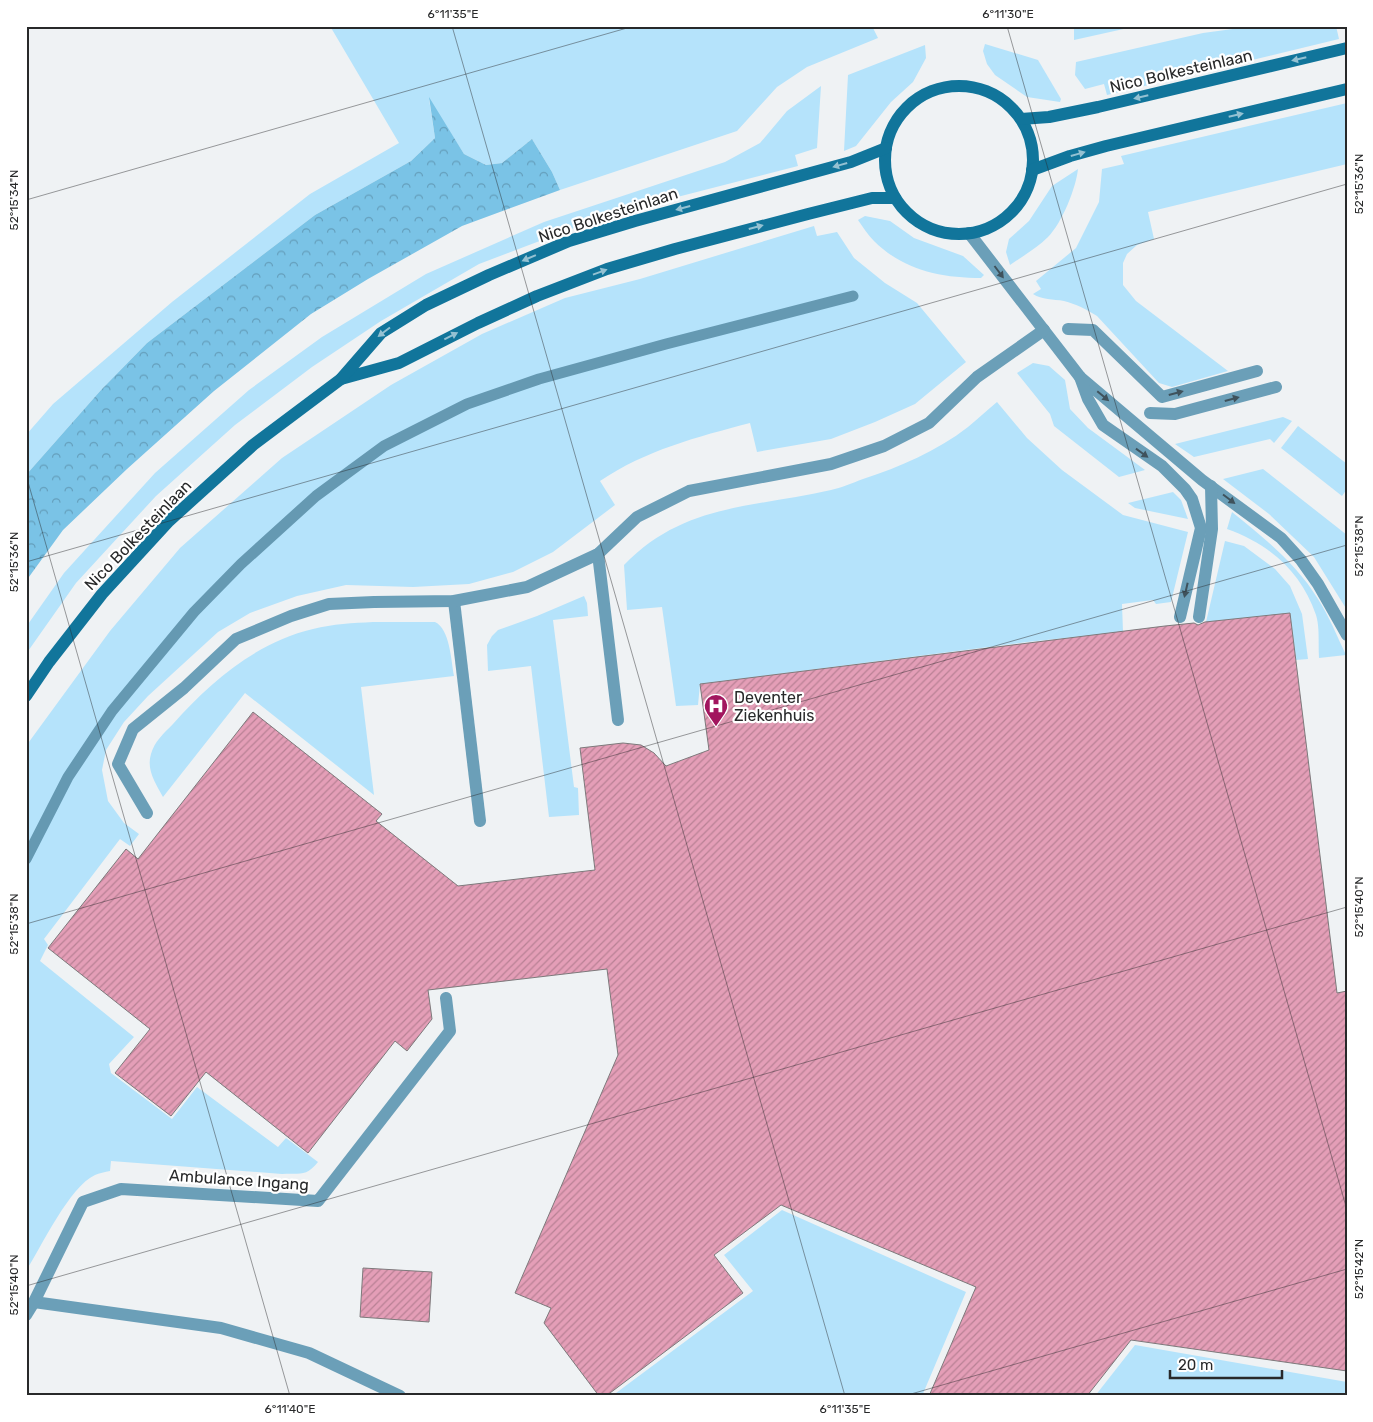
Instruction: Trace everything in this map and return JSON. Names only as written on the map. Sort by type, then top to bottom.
[{"type":"street","name":"Nico Bolkesteinlaan","points":[[1021,119],[1049,117],[1098,107],[1347,48]]},
{"type":"street","points":[[955,86],[974,87],[992,94],[1008,105],[1021,119],[1029,135],[1033,152],[1032,170],[1028,186],[1021,200],[1011,212],[992,226],[969,233],[952,234],[935,230],[919,223],[906,212],[895,198],[888,182],[885,166],[886,148],[891,129],[902,112],[917,98],[936,90],[955,86]]},
{"type":"street","points":[[1032,170],[1070,156],[1106,146],[1347,89]]},
{"type":"street","name":"Nico Bolkesteinlaan","points":[[26,696],[49,662],[102,594],[169,520],[253,445],[341,379],[381,333],[426,306],[489,274],[569,241],[851,162],[886,148]]},
{"type":"street","name":"Nico Bolkesteinlaan","points":[[341,379],[399,363],[486,319],[537,296],[607,269],[872,198],[895,198]]},
{"type":"lane","points":[[969,233],[1080,377],[1211,486],[1281,538],[1301,560],[1318,584],[1347,635]]},
{"type":"lane","points":[[1068,329],[1093,330],[1162,397],[1258,371]]},
{"type":"lane","points":[[148,813],[118,764],[133,729],[184,688],[236,639],[291,616],[329,604],[454,601],[528,587],[598,554],[637,517],[689,491],[830,464],[884,446],[929,423],[977,377],[1044,330]]},
{"type":"lane","points":[[1080,377],[1088,399],[1103,425],[1162,466],[1185,489],[1192,499],[1201,528],[1180,617]]},
{"type":"lane","points":[[1150,413],[1175,414],[1276,387]]},
{"type":"lane","points":[[1199,616],[1212,529],[1211,486]]},
{"type":"lane","points":[[598,554],[618,720]]},
{"type":"lane","points":[[454,601],[480,821]]},
{"type":"lane","name":"Ambulance Ingang","points":[[34,1302],[83,1202],[121,1189],[318,1201],[450,1031],[446,998]]},
{"type":"lane","points":[[26,1314],[34,1302],[221,1328],[309,1353],[400,1396]]},
{"type":"shaded area","points":[[330,26],[872,26],[878,38],[807,67],[777,87],[737,131],[560,190],[552,172],[532,139],[502,163],[486,165],[464,154],[429,99],[435,138],[411,161],[315,215],[147,343],[101,390],[26,475],[26,435],[53,404],[172,302],[310,194],[399,143]]},
{"type":"shaded area","points":[[1074,26],[1137,26],[1074,40]]},
{"type":"shaded area","points":[[1255,26],[1336,26],[1339,39],[1107,95],[1104,84],[1085,89],[1075,75],[1076,62],[1203,33]]},
{"type":"shaded area","points":[[985,44],[1038,60],[1061,99],[1060,102],[1027,97],[995,75],[987,64],[983,51]]},
{"type":"shaded area","points":[[925,45],[926,58],[913,82],[891,102],[856,146],[844,151],[848,75]]},
{"type":"shaded area","points":[[821,86],[817,148],[795,155],[798,166],[611,214],[479,264],[381,321],[312,367],[235,425],[156,496],[76,583],[26,654],[26,627],[64,573],[155,473],[249,390],[322,337],[426,274],[544,222],[725,162],[760,143],[787,111]]},
{"type":"shaded area","points":[[1347,103],[1347,164],[1148,212],[1154,239],[1137,245],[1127,254],[1123,263],[1123,285],[1136,301],[1228,371],[1172,387],[1159,383],[1097,316],[1073,304],[1033,294],[1041,289],[1036,281],[1076,248],[1099,202],[1102,169],[1124,164],[1121,156]]},
{"type":"shaded area","points":[[1078,169],[1068,205],[1053,231],[1039,245],[1010,265],[1006,252],[1009,239],[1029,221],[1052,186]]},
{"type":"shaded area","points":[[865,216],[890,221],[914,238],[963,256],[984,275],[981,278],[966,278],[937,274],[897,259],[872,239],[858,220]]},
{"type":"shaded area","points":[[814,226],[817,236],[837,232],[854,258],[885,283],[917,303],[966,362],[915,404],[831,439],[757,452],[750,423],[691,439],[635,461],[600,481],[615,505],[553,552],[513,572],[469,584],[413,587],[346,585],[297,596],[250,613],[218,632],[148,696],[124,722],[106,750],[102,770],[108,801],[124,823],[139,834],[130,846],[120,839],[44,939],[48,945],[40,961],[134,1037],[109,1064],[111,1073],[172,1119],[197,1087],[278,1147],[286,1138],[318,1162],[306,1172],[282,1174],[111,1161],[110,1171],[95,1175],[85,1181],[76,1191],[57,1218],[26,1271],[26,746],[110,631],[180,548],[282,458],[391,385],[482,334],[565,298],[640,279]]},
{"type":"shaded area","points":[[1033,363],[1049,366],[1065,380],[1070,409],[1088,428],[1145,470],[1119,477],[1054,426],[1050,414],[1017,373]]},
{"type":"shaded area","points":[[997,402],[1027,438],[1062,470],[1123,515],[1188,532],[1171,602],[1156,604],[1153,600],[1122,604],[1123,632],[1027,642],[700,684],[698,705],[676,706],[662,607],[627,610],[624,565],[647,545],[671,530],[695,519],[747,505],[835,489],[904,464],[956,436]]},
{"type":"shaded area","points":[[1283,417],[1292,421],[1274,443],[1270,439],[1194,457],[1175,444]]},
{"type":"shaded area","points":[[1298,426],[1347,464],[1347,489],[1342,496],[1281,448]]},
{"type":"shaded area","points":[[1263,469],[1347,535],[1347,610],[1314,557],[1269,514],[1223,479]]},
{"type":"shaded area","points":[[1173,492],[1181,500],[1188,519],[1135,508],[1128,503]]},
{"type":"shaded area","points":[[1232,512],[1279,552],[1300,574],[1322,606],[1346,655],[1319,658],[1316,615],[1302,585],[1282,561],[1270,551],[1227,529]]},
{"type":"shaded area","points":[[1225,541],[1244,546],[1275,569],[1290,586],[1302,614],[1308,659],[1296,660],[1290,613],[1206,622]]},
{"type":"shaded area","points":[[584,596],[587,603],[588,616],[553,620],[574,787],[578,788],[579,815],[549,817],[531,666],[488,671],[487,645],[498,630]]},
{"type":"shaded area","points":[[373,622],[435,622],[444,631],[447,638],[454,676],[361,687],[374,795],[245,693],[163,797],[151,771],[150,760],[152,750],[163,734],[187,708],[219,679],[254,654],[292,635],[328,626]]},
{"type":"shaded area","points":[[782,1210],[966,1292],[922,1396],[612,1396],[753,1291],[724,1255]]},
{"type":"shaded area","points":[[1135,1345],[1347,1382],[1347,1396],[1095,1396]]},
{"type":"green space","points":[[429,97],[464,154],[486,165],[502,163],[532,139],[552,172],[560,190],[462,226],[368,279],[311,314],[214,391],[127,469],[63,530],[26,581],[26,475],[101,390],[147,343],[315,215],[411,161],[435,138]]},
{"type":"building","points":[[1290,613],[1337,993],[1347,991],[1347,1371],[1131,1340],[1087,1396],[929,1396],[976,1287],[781,1205],[714,1255],[743,1293],[606,1396],[599,1396],[544,1323],[551,1308],[515,1293],[618,1055],[607,969],[428,990],[432,1019],[407,1051],[395,1041],[308,1153],[206,1072],[171,1116],[115,1073],[150,1029],[48,948],[126,849],[138,859],[253,712],[382,814],[376,821],[458,886],[595,870],[580,748],[623,743],[641,745],[654,753],[666,766],[709,750],[700,684],[1165,626],[1194,623],[1198,625],[1205,622]]},
{"type":"building","points":[[363,1268],[432,1272],[429,1322],[360,1317]]},
{"type":"waterway","points":[[26,859],[68,777],[112,711],[194,612],[241,564],[316,496],[384,446],[467,404],[539,379],[853,296]]},
{"type":"place","name":"Deventer Ziekenhuis","points":[[716,727]]}]
